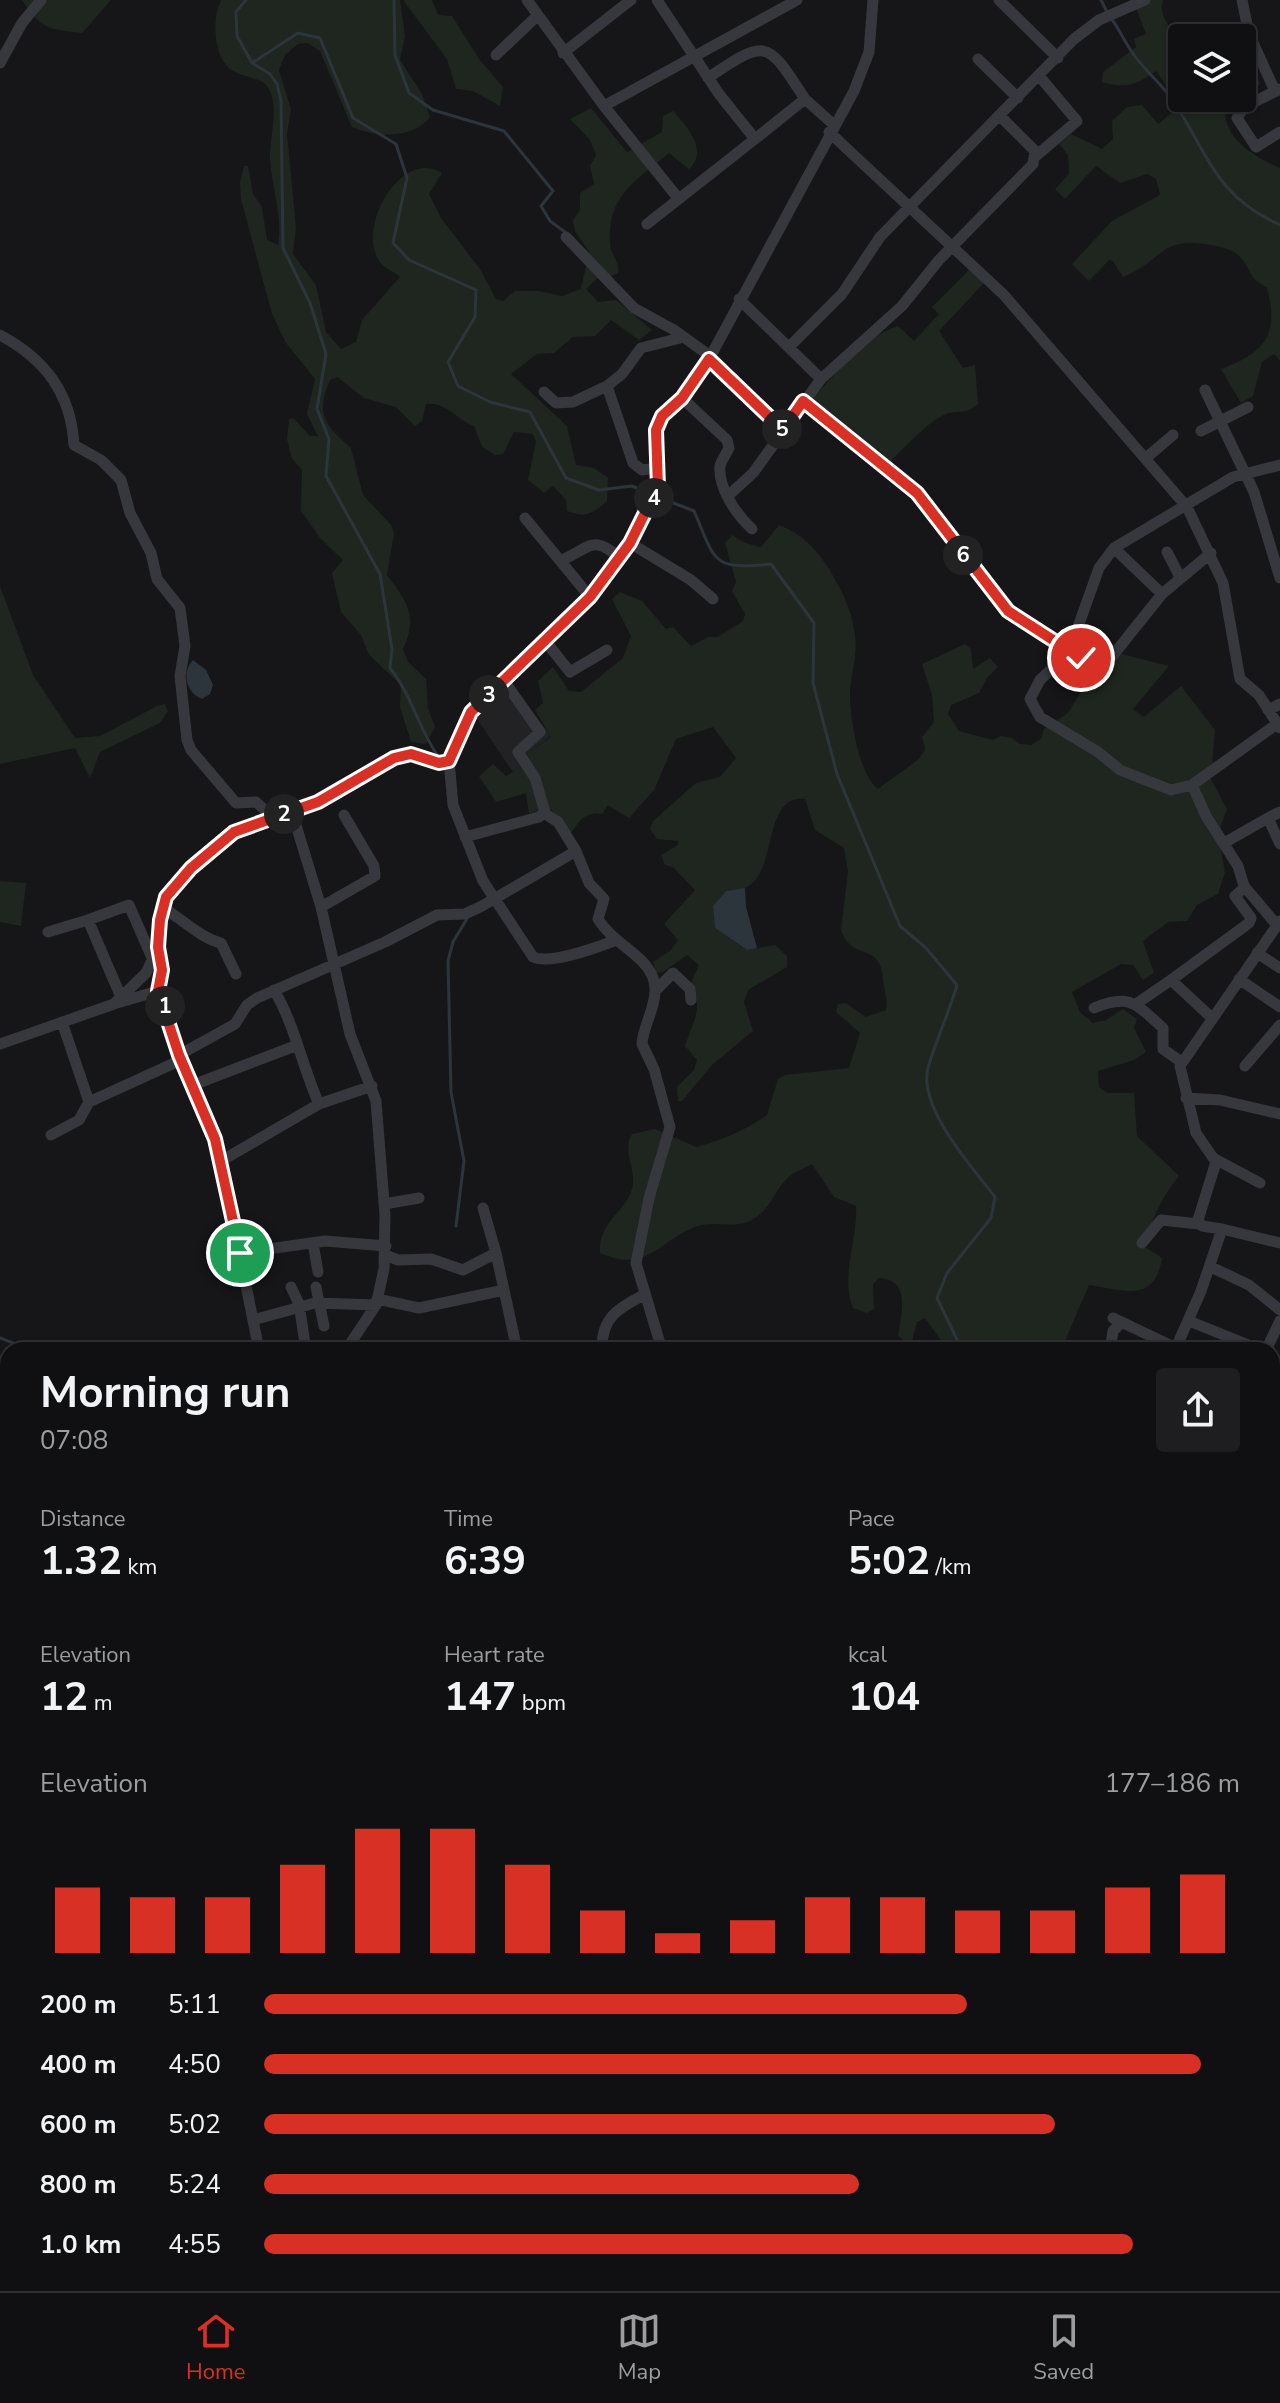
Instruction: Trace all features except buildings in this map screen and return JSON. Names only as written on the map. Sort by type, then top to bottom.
[{"type":"street","points":[[0,63],[22,23],[41,0]]},
{"type":"street","points":[[527,0],[563,53],[678,198]]},
{"type":"street","points":[[563,53],[631,0]]},
{"type":"street","points":[[657,0],[708,78],[755,139]]},
{"type":"street","points":[[604,106],[797,0]]},
{"type":"street","points":[[610,942],[575,954],[536,959],[493,899],[453,805],[446,762],[471,712],[590,597],[630,543],[653,502],[658,487],[656,430],[662,416],[682,398],[710,358],[866,64],[873,0]]},
{"type":"street","points":[[999,0],[1058,58]]},
{"type":"street","points":[[790,346],[836,302],[875,243],[1074,39],[1099,20],[1145,0]]},
{"type":"street","points":[[1242,0],[1249,34],[1278,90],[1244,107],[1237,118],[1256,147],[1280,132]]},
{"type":"street","points":[[496,55],[537,16]]},
{"type":"street","points":[[708,78],[750,52],[767,50],[776,55],[805,99],[1022,314],[1187,507],[1223,583],[1240,679],[1255,691],[1279,726],[1192,785],[1171,790],[1136,779],[1036,713],[1030,699],[1033,688],[1069,652],[1099,568],[1114,548],[1167,514],[1187,507],[1233,477],[1280,465]]},
{"type":"street","points":[[978,59],[1018,98]]},
{"type":"street","points":[[730,494],[753,473],[821,379],[902,306],[952,246],[1019,180],[1037,155],[1077,121],[1040,77]]},
{"type":"street","points":[[647,224],[805,99]]},
{"type":"street","points":[[1001,117],[1037,155]]},
{"type":"street","points":[[566,237],[634,308],[684,337],[710,358],[783,430]]},
{"type":"street","points":[[739,299],[821,379]]},
{"type":"street","points":[[0,335],[32,353],[44,367],[71,413],[74,445],[101,460],[121,480],[130,513],[151,553],[157,579],[180,608],[185,646],[180,676],[191,750],[236,803],[256,802],[273,817]]},
{"type":"street","points":[[544,392],[562,405],[607,386],[622,374],[641,348],[684,337]]},
{"type":"street","points":[[607,386],[633,463],[642,470],[658,468]]},
{"type":"street","points":[[1205,390],[1260,509],[1280,578]]},
{"type":"street","points":[[682,398],[729,444],[720,468],[734,510],[752,529]]},
{"type":"street","points":[[803,401],[917,493],[1001,604],[1069,652],[1096,663],[1110,659],[1162,594],[1211,553]]},
{"type":"street","points":[[1201,431],[1248,407]]},
{"type":"street","points":[[1146,458],[1173,435]]},
{"type":"street","points":[[525,518],[590,597]]},
{"type":"street","points":[[562,560],[595,542],[602,543],[619,557]]},
{"type":"street","points":[[630,543],[691,580],[713,599]]},
{"type":"street","points":[[1114,548],[1162,594]]},
{"type":"street","points":[[1167,552],[1180,577]]},
{"type":"street","points":[[546,642],[570,672],[607,650]]},
{"type":"street","points":[[504,681],[540,732],[518,752],[535,778],[544,813],[558,822],[576,851],[589,883],[603,896],[598,919],[610,942],[647,964],[656,990]]},
{"type":"street","points":[[1268,710],[1280,704]]},
{"type":"street","points":[[117,1000],[139,981],[153,960],[158,947],[162,907],[176,884],[234,832],[318,802],[394,758],[411,754],[446,762]]},
{"type":"street","points":[[1180,1061],[1278,923],[1245,887],[1238,866],[1206,816],[1192,785]]},
{"type":"street","points":[[292,812],[321,907],[350,1034],[372,1086],[386,1251],[377,1302],[351,1342]]},
{"type":"street","points":[[1224,843],[1280,812]]},
{"type":"street","points":[[465,837],[544,813]]},
{"type":"street","points":[[321,907],[375,876],[374,866],[344,815]]},
{"type":"street","points":[[1268,818],[1280,844]]},
{"type":"street","points":[[51,1135],[79,1120],[89,1102],[180,1057],[235,1024],[250,1002],[437,915],[465,914],[576,851]]},
{"type":"street","points":[[1136,1004],[1249,923],[1251,918],[1235,896],[1245,887]]},
{"type":"street","points":[[48,932],[129,905],[153,960]]},
{"type":"street","points":[[162,907],[191,923],[205,938],[221,943],[236,974]]},
{"type":"street","points":[[88,920],[117,1000]]},
{"type":"street","points":[[158,947],[162,970],[158,991],[221,1161],[257,1342]]},
{"type":"street","points":[[1257,953],[1280,968]]},
{"type":"street","points":[[659,1342],[636,1269],[638,1243],[670,1135],[670,1120],[654,1069],[642,1044],[656,990],[673,973],[690,989],[691,1000]]},
{"type":"street","points":[[1239,979],[1280,1007]]},
{"type":"street","points":[[1171,980],[1212,1018]]},
{"type":"street","points":[[274,990],[290,1017],[295,1046],[319,1104]]},
{"type":"street","points":[[0,1044],[117,1000],[158,991]]},
{"type":"street","points":[[1094,1008],[1119,999],[1136,1004],[1163,1028],[1163,1049],[1180,1061],[1186,1098],[1199,1139],[1215,1159],[1260,1183]]},
{"type":"street","points":[[62,1022],[89,1102]]},
{"type":"street","points":[[1245,1066],[1280,1025]]},
{"type":"street","points":[[193,1085],[295,1046]]},
{"type":"street","points":[[221,1161],[319,1104],[372,1086]]},
{"type":"street","points":[[1186,1098],[1220,1100],[1280,1114]]},
{"type":"street","points":[[1199,1224],[1215,1159]]},
{"type":"street","points":[[384,1204],[419,1198]]},
{"type":"street","points":[[483,1208],[515,1342]]},
{"type":"street","points":[[1142,1243],[1164,1219],[1280,1243]]},
{"type":"street","points":[[1178,1342],[1211,1267],[1222,1229]]},
{"type":"street","points":[[240,1253],[313,1243],[363,1241],[398,1260],[431,1259],[463,1270],[496,1253]]},
{"type":"street","points":[[313,1243],[318,1272]]},
{"type":"street","points":[[1211,1267],[1249,1285],[1280,1310]]},
{"type":"street","points":[[291,1287],[299,1307],[305,1342]]},
{"type":"street","points":[[316,1287],[322,1303],[324,1326]]},
{"type":"street","points":[[253,1320],[322,1303],[377,1302],[419,1308],[504,1290]]},
{"type":"street","points":[[602,1342],[602,1331],[608,1318],[644,1295]]},
{"type":"street","points":[[1111,1342],[1118,1320],[1161,1342]]},
{"type":"street","points":[[1189,1321],[1243,1342]]},
{"type":"street","points":[[1268,1342],[1280,1321]]},
{"type":"shaded area","points":[[22,0],[111,0],[82,33],[40,23]]},
{"type":"shaded area","points":[[221,0],[400,0],[405,36],[400,60],[422,94],[430,117],[414,130],[382,134],[352,127],[320,51],[307,43],[298,44],[285,55],[279,70],[291,109],[287,134],[296,228],[293,254],[316,285],[326,332],[341,349],[356,342],[362,320],[400,277],[380,262],[374,248],[373,231],[386,195],[412,171],[427,168],[442,173],[429,194],[441,218],[480,269],[496,299],[503,301],[515,291],[539,291],[562,296],[581,289],[589,252],[575,231],[573,220],[580,210],[580,193],[594,184],[590,166],[596,155],[590,140],[570,119],[591,108],[627,152],[662,132],[663,116],[673,111],[694,139],[697,154],[689,169],[669,153],[626,190],[613,213],[610,226],[610,247],[618,273],[604,279],[599,277],[586,289],[598,302],[616,300],[652,330],[639,340],[611,320],[595,336],[573,337],[554,353],[537,354],[511,374],[567,426],[576,465],[594,468],[608,478],[607,501],[597,509],[588,514],[567,511],[566,500],[553,486],[544,493],[528,480],[536,442],[533,434],[514,432],[503,454],[495,455],[482,447],[474,426],[440,405],[426,404],[422,421],[415,426],[396,407],[364,398],[337,377],[330,380],[323,402],[325,418],[351,448],[363,495],[392,526],[394,534],[387,575],[405,601],[410,618],[403,649],[408,662],[426,679],[428,708],[435,727],[426,744],[411,742],[400,707],[401,685],[369,655],[361,635],[341,612],[332,573],[343,560],[320,538],[301,511],[302,470],[291,457],[287,439],[289,419],[293,418],[310,436],[318,436],[307,414],[315,379],[286,343],[272,314],[241,199],[240,182],[244,166],[248,166],[253,194],[262,207],[267,240],[278,245],[278,214],[270,160],[273,104],[265,84],[230,69],[220,55],[215,26]]},
{"type":"shaded area","points":[[403,0],[432,0],[438,15],[452,16],[479,59],[503,87],[500,106],[473,91],[456,89],[447,59]]},
{"type":"shaded area","points":[[1133,0],[1163,0],[1162,11],[1168,25],[1168,88],[1156,71],[1130,84],[1102,82],[1103,72],[1136,47],[1134,39],[1146,34]]},
{"type":"shaded area","points":[[1142,105],[1158,124],[1173,112],[1226,112],[1227,123],[1237,140],[1280,168],[1280,361],[1274,354],[1262,362],[1253,396],[1241,403],[1221,369],[1248,356],[1265,341],[1271,319],[1267,288],[1252,276],[1236,254],[1211,245],[1181,244],[1163,251],[1123,277],[1113,261],[1109,260],[1089,281],[1072,264],[1112,221],[1160,195],[1156,179],[1147,174],[1120,183],[1096,166],[1065,199],[1055,189],[1069,174],[1068,155],[1059,144],[1071,134],[1102,149],[1113,139],[1112,121],[1127,107]]},
{"type":"shaded area","points":[[971,268],[985,282],[939,331],[963,368],[975,365],[978,404],[936,420],[881,469],[850,442],[856,434],[813,399],[851,357],[886,331],[898,326],[914,341],[939,314],[932,307]]},
{"type":"shaded area","points":[[779,525],[796,533],[822,558],[847,604],[856,643],[850,691],[853,729],[865,771],[878,789],[919,759],[925,749],[922,737],[934,722],[932,695],[922,664],[965,644],[971,649],[973,669],[990,658],[998,667],[979,693],[951,705],[948,714],[959,731],[993,740],[1001,736],[1012,738],[1020,744],[1031,745],[1041,739],[1044,729],[1068,713],[1106,650],[1169,666],[1133,709],[1144,717],[1181,686],[1215,730],[1211,779],[1227,809],[1218,835],[1225,872],[1218,894],[1197,905],[1187,921],[1168,922],[1143,941],[1154,973],[1143,980],[1133,965],[1121,964],[1072,992],[1080,1012],[1093,1023],[1106,1020],[1123,1009],[1137,1019],[1134,1028],[1146,1052],[1134,1060],[1098,1071],[1099,1087],[1107,1093],[1134,1093],[1137,1136],[1179,1176],[1158,1210],[1145,1247],[1162,1258],[1152,1282],[1136,1291],[1089,1285],[1064,1342],[942,1342],[925,1318],[917,1322],[912,1342],[907,1342],[898,1336],[902,1309],[900,1291],[889,1280],[879,1278],[873,1284],[874,1309],[867,1313],[853,1308],[848,1284],[856,1206],[834,1197],[812,1164],[790,1176],[766,1208],[748,1222],[695,1227],[641,1258],[629,1260],[600,1253],[604,1232],[631,1193],[633,1178],[628,1146],[632,1134],[655,1129],[696,1147],[742,1130],[767,1115],[778,1079],[785,1075],[849,1068],[860,1033],[836,1012],[838,1004],[846,1003],[866,1017],[886,1010],[881,967],[871,955],[852,946],[841,930],[848,871],[844,848],[815,830],[805,799],[792,800],[777,819],[758,876],[747,887],[726,891],[713,907],[715,928],[747,950],[775,945],[787,956],[787,967],[748,990],[744,1002],[753,1031],[712,1065],[682,1101],[678,1101],[677,1087],[694,1070],[697,1060],[685,1046],[696,1015],[697,1000],[691,983],[699,965],[687,955],[663,972],[656,973],[653,962],[670,951],[678,940],[664,924],[695,890],[673,867],[665,865],[661,855],[678,845],[678,841],[657,839],[650,829],[653,821],[696,783],[720,777],[736,758],[713,727],[676,739],[654,790],[629,818],[608,805],[602,814],[584,818],[571,833],[548,806],[529,814],[526,793],[496,802],[479,776],[493,764],[506,776],[525,765],[524,756],[551,737],[535,710],[543,703],[538,681],[553,667],[569,691],[581,692],[623,658],[631,636],[612,599],[620,592],[642,601],[666,629],[673,627],[691,646],[708,637],[718,637],[743,621],[745,614],[732,591],[736,582],[725,543],[732,535],[745,543],[761,547]]},
{"type":"shaded area","points":[[0,586],[33,675],[75,738],[100,736],[165,704],[168,711],[160,723],[100,752],[90,778],[75,748],[0,764]]},
{"type":"shaded area","points":[[193,660],[206,670],[213,685],[210,694],[202,699],[192,692],[187,682],[187,671]]},
{"type":"shaded area","points":[[510,682],[551,736],[525,756],[526,765],[513,772],[473,713]]},
{"type":"shaded area","points":[[0,881],[26,883],[21,926],[0,922]]},
{"type":"shaded area","points":[[745,888],[746,907],[757,948],[747,950],[715,928],[713,906],[726,891]]},
{"type":"waterway","points":[[246,0],[236,12],[237,36],[252,63],[298,33],[320,38],[353,118],[396,144],[407,178],[393,243],[409,260],[476,290],[475,317],[448,362],[458,386],[490,402],[530,412],[566,478],[599,490],[632,486],[651,494]]},
{"type":"waterway","points":[[394,0],[395,55],[409,93],[433,110],[504,131],[553,191],[541,206],[550,221],[565,232]]},
{"type":"waterway","points":[[1101,0],[1107,12]]},
{"type":"waterway","points":[[1111,18],[1134,55],[1174,102],[1228,188],[1259,214],[1280,225]]},
{"type":"waterway","points":[[252,63],[270,74],[277,84],[281,101],[283,248],[310,303],[326,354],[317,409],[329,439],[326,476],[380,574],[392,649],[390,668],[440,759]]},
{"type":"waterway","points":[[658,497],[694,511],[718,559],[737,565],[771,564],[814,623],[813,683],[837,774],[900,926],[926,948],[957,985],[928,1068],[927,1084],[931,1101],[949,1136],[995,1197],[991,1218],[947,1273],[937,1298],[958,1342]]},
{"type":"waterway","points":[[456,1226],[464,1161],[451,1092],[448,961],[453,942],[468,917]]},
{"type":"waterway","points":[[0,1338],[10,1342]]},
{"type":"route","points":[[240,1253],[215,1139],[179,1055],[167,1010],[158,991],[162,970],[158,947],[160,920],[166,897],[191,868],[234,832],[318,802],[394,758],[411,754],[439,763],[449,761],[471,712],[590,597],[630,543],[658,487],[656,430],[662,416],[693,385],[709,359],[783,430],[803,401],[868,452],[917,493],[1008,611],[1081,658]]}]
